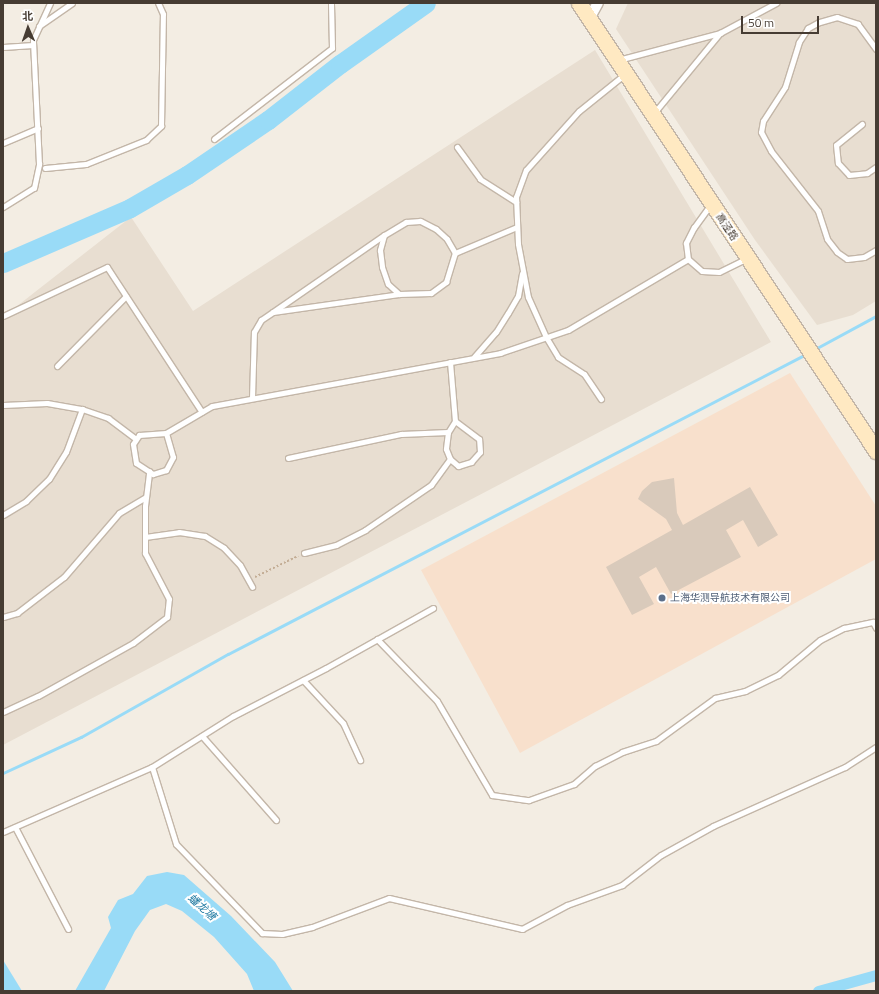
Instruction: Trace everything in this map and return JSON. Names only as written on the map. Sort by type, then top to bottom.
[{"type":"main road","name":"高泾路","points":[[579,3],[876,451]]},
{"type":"street","points":[[589,19],[598,3]]},
{"type":"lane","points":[[3,207],[34,188],[39,164],[33,45],[39,26],[50,3]]},
{"type":"lane","points":[[39,26],[72,3]]},
{"type":"lane","points":[[45,168],[86,164],[146,140],[161,126],[163,14],[158,3]]},
{"type":"lane","points":[[214,139],[332,48],[330,3]]},
{"type":"lane","points":[[617,60],[720,33],[776,3]]},
{"type":"lane","points":[[876,49],[858,24],[837,17],[819,22],[808,28],[799,42],[785,87],[763,120],[761,132],[771,151],[818,211],[827,238],[836,252],[847,259],[864,257],[876,250]]},
{"type":"lane","points":[[654,114],[720,33]]},
{"type":"lane","points":[[3,47],[33,45]]},
{"type":"lane","points":[[601,399],[584,374],[558,357],[546,337],[528,297],[517,227],[516,202],[526,170],[579,111],[626,73]]},
{"type":"lane","points":[[862,124],[836,146],[838,163],[849,175],[867,174],[876,167]]},
{"type":"lane","points":[[3,143],[38,128]]},
{"type":"lane","points":[[456,147],[480,179],[516,202]]},
{"type":"lane","points":[[712,204],[694,227],[686,244],[688,259],[702,271],[719,272],[748,258]]},
{"type":"lane","points":[[252,398],[254,332],[261,320],[406,222],[420,221],[441,234],[455,253]]},
{"type":"lane","points":[[455,253],[517,227]]},
{"type":"lane","points":[[384,236],[380,250],[382,267],[388,284],[399,294]]},
{"type":"lane","points":[[273,312],[399,294],[431,292],[446,282],[455,253]]},
{"type":"lane","points":[[166,433],[173,457],[166,470],[154,474],[136,463],[133,444],[139,435],[166,433],[212,406],[500,353],[568,330],[688,259]]},
{"type":"lane","points":[[3,316],[107,267],[202,412]]},
{"type":"lane","points":[[473,358],[496,332],[518,296],[523,270]]},
{"type":"lane","points":[[57,366],[126,296]]},
{"type":"lane","points":[[450,362],[455,421],[448,432],[446,449],[450,459],[458,466],[471,462],[480,452],[479,439],[455,421]]},
{"type":"lane","points":[[3,406],[47,403],[82,409],[108,418],[136,439]]},
{"type":"lane","points":[[3,515],[26,501],[49,479],[66,452],[82,409]]},
{"type":"lane","points":[[288,458],[401,434],[448,432]]},
{"type":"lane","points":[[304,553],[336,545],[371,526],[431,485],[450,459]]},
{"type":"lane","points":[[3,712],[38,696],[133,643],[167,617],[169,599],[145,553],[144,537],[149,471]]},
{"type":"lane","points":[[3,617],[17,613],[64,577],[119,513],[146,497]]},
{"type":"lane","points":[[144,537],[179,532],[205,536],[224,548],[240,565],[252,587]]},
{"type":"lane","points":[[3,832],[152,767],[233,716],[303,680],[433,608]]},
{"type":"lane","points":[[377,639],[437,701],[492,794],[529,800],[574,784],[602,762],[622,752],[656,741],[715,698],[745,691],[778,675],[820,640],[844,628],[873,622],[876,628]]},
{"type":"lane","points":[[303,680],[343,723],[360,760]]},
{"type":"lane","points":[[202,736],[276,820]]},
{"type":"lane","points":[[152,767],[176,844],[262,933],[282,934],[312,927],[389,898],[522,929],[567,905],[622,885],[661,855],[707,830],[845,767],[876,747]]},
{"type":"lane","points":[[15,827],[68,928]]},
{"type":"path","points":[[249,581],[304,553]]},
{"type":"shaded area","points":[[628,3],[876,3],[876,301],[853,315],[817,325],[755,240],[616,29]]},
{"type":"shaded area","points":[[595,50],[771,342],[3,745],[3,317],[131,217],[193,311]]},
{"type":"shaded area","points":[[790,373],[876,506],[876,559],[520,753],[421,570]]},
{"type":"water","name":"蟠龙塘","points":[[167,872],[184,875],[231,916],[275,962],[293,991],[254,991],[247,974],[214,937],[182,911],[166,904],[150,910],[135,931],[104,991],[75,991],[111,928],[108,917],[118,900],[133,894],[147,876]]},
{"type":"water","points":[[3,960],[22,991],[3,991]]},
{"type":"building","points":[[674,478],[677,513],[683,525],[750,487],[778,535],[758,547],[743,520],[726,530],[741,557],[671,594],[656,567],[639,577],[654,604],[632,615],[606,567],[672,530],[666,519],[638,499],[642,491],[652,482]]},
{"type":"waterway","points":[[3,263],[130,208],[187,175],[268,120],[340,64],[426,3]]},
{"type":"waterway","points":[[815,349],[876,316]]},
{"type":"waterway","points":[[3,773],[81,737],[228,654],[806,354]]},
{"type":"waterway","points":[[818,991],[876,975]]},
{"type":"place","name":"上海华测导航技术有限公司","points":[[662,598]]}]
